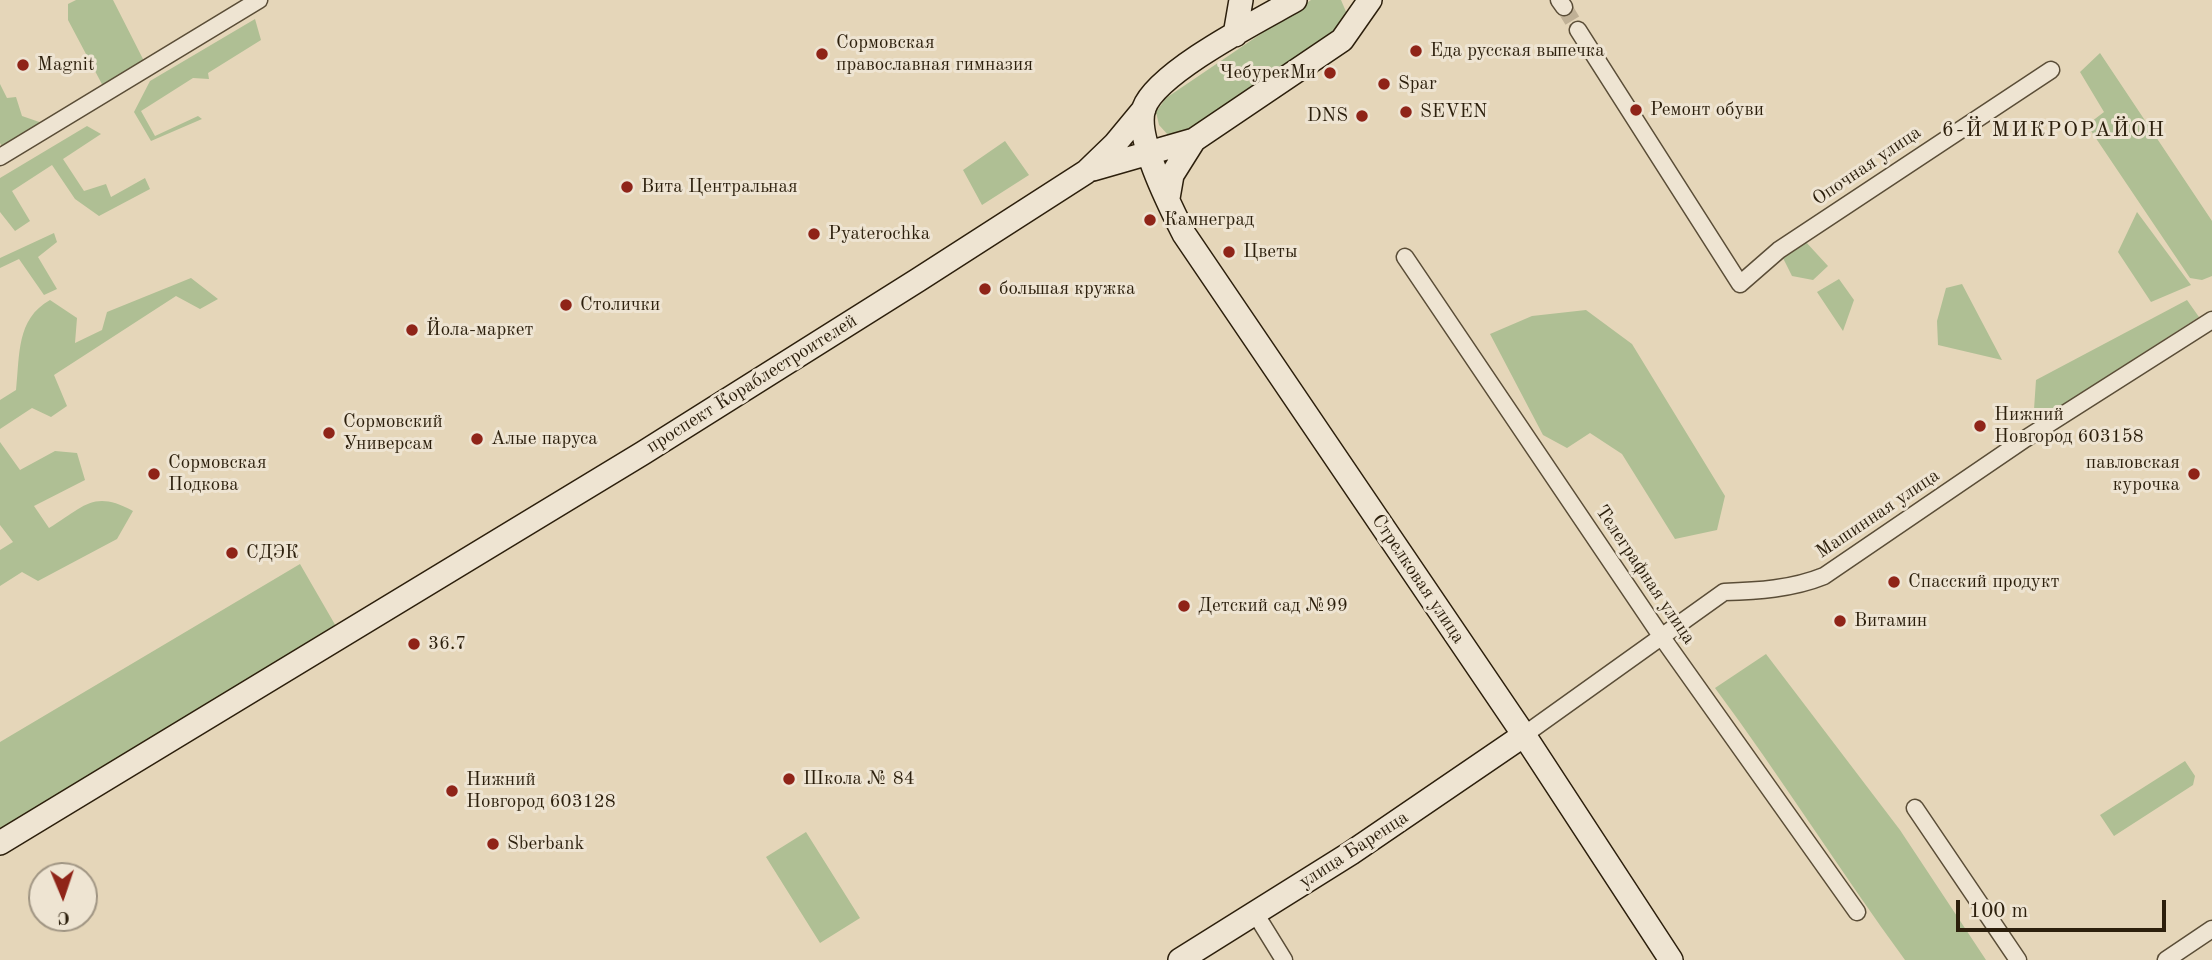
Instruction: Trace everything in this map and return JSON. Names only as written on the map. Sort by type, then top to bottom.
[{"type":"street","points":[[0,157],[260,0]]},
{"type":"street","points":[[1235,35],[1241,0]]},
{"type":"street","name":"проспект Кораблестроителей","points":[[0,843],[643,453],[1086,172],[1115,144],[1144,109],[1152,94],[1173,74],[1295,0]]},
{"type":"street","points":[[1086,172],[1194,140],[1342,40],[1354,11],[1370,0]]},
{"type":"street","name":"Опочная улица","points":[[1577,30],[1740,284],[1779,250],[2051,70]]},
{"type":"street","name":"Стрелковая улица","points":[[1144,109],[1142,123],[1150,152],[1184,234],[1524,735],[1671,960]]},
{"type":"street","points":[[1168,198],[1172,175],[1194,140]]},
{"type":"street","name":"Телеграфная улица","points":[[1405,257],[1661,636],[1857,912]]},
{"type":"street","name":"Машинная улица","points":[[1524,735],[1724,592],[1760,591],[1809,582],[1824,576],[2025,439],[2212,320]]},
{"type":"street","name":"улица Баренца","points":[[1180,960],[1351,853],[1524,735]]},
{"type":"street","points":[[1915,808],[2018,960]]},
{"type":"street","points":[[1255,913],[1284,960]]},
{"type":"street","points":[[2166,960],[2212,929]]},
{"type":"green space","points":[[76,0],[113,0],[144,61],[104,88],[68,20],[68,4]]},
{"type":"green space","points":[[1311,0],[1341,0],[1347,14],[1343,28],[1192,133],[1169,136],[1159,125],[1156,112],[1166,98]]},
{"type":"green space","points":[[255,19],[261,40],[208,73],[209,79],[193,78],[141,111],[155,136],[198,116],[202,119],[151,141],[134,112],[150,81]]},
{"type":"green space","points":[[2100,53],[2212,221],[2212,276],[2202,280],[2190,278],[2087,125],[2104,112],[2080,72]]},
{"type":"green space","points":[[0,84],[7,98],[16,97],[22,116],[48,125],[3,149],[0,143]]},
{"type":"green space","points":[[87,126],[101,134],[63,159],[84,191],[106,184],[111,197],[145,178],[150,189],[99,216],[75,199],[52,165],[12,191],[30,221],[15,231],[0,212],[0,178]]},
{"type":"green space","points":[[1005,141],[1029,175],[982,205],[963,170]]},
{"type":"green space","points":[[2137,212],[2191,285],[2151,302],[2118,252]]},
{"type":"green space","points":[[54,233],[57,242],[38,257],[57,289],[44,295],[19,259],[0,268],[0,258]]},
{"type":"green space","points":[[1805,241],[1828,266],[1813,280],[1792,276],[1779,250]]},
{"type":"green space","points":[[191,278],[218,299],[200,309],[176,296],[54,375],[67,406],[51,417],[32,408],[0,429],[0,400],[16,390],[25,328],[39,308],[50,300],[77,318],[75,343],[102,330],[107,312]]},
{"type":"green space","points":[[1839,279],[1854,300],[1843,331],[1817,292]]},
{"type":"green space","points":[[1962,284],[2002,360],[1938,345],[1937,321],[1946,288]]},
{"type":"green space","points":[[2187,300],[2199,317],[2033,424],[2036,380]]},
{"type":"green space","points":[[1586,310],[1632,344],[1725,496],[1717,530],[1675,539],[1622,454],[1590,433],[1567,448],[1543,435],[1490,334],[1532,316]]},
{"type":"green space","points":[[0,442],[20,470],[55,451],[77,453],[85,480],[34,506],[49,528],[89,503],[108,501],[119,505],[133,511],[117,539],[38,581],[22,572],[0,586],[0,550],[13,542],[0,525]]},
{"type":"green space","points":[[300,564],[341,635],[0,843],[0,742]]},
{"type":"green space","points":[[1766,654],[1900,830],[1986,960],[1905,960],[1715,688]]},
{"type":"green space","points":[[2185,761],[2195,776],[2193,785],[2114,836],[2100,815]]},
{"type":"green space","points":[[806,832],[860,918],[820,943],[766,857]]},
{"type":"tunnel","points":[[1564,7],[1578,30]]},
{"type":"place","name":"Еда русская выпечка","points":[[1416,51]]},
{"type":"place","name":"Сормовская православная гимназия","points":[[822,54]]},
{"type":"place","name":"Magnit","points":[[23,65]]},
{"type":"place","name":"ЧебурекМи","points":[[1330,73]]},
{"type":"place","name":"Spar","points":[[1384,84]]},
{"type":"place","name":"Ремонт обуви","points":[[1636,110]]},
{"type":"place","name":"SEVEN","points":[[1406,112]]},
{"type":"place","name":"DNS","points":[[1362,116]]},
{"type":"place","name":"Вита Центральная","points":[[627,187]]},
{"type":"place","name":"Камнеград","points":[[1150,220]]},
{"type":"place","name":"Pyaterochka","points":[[814,234]]},
{"type":"place","name":"Цветы","points":[[1229,252]]},
{"type":"place","name":"большая кружка","points":[[985,289]]},
{"type":"place","name":"Столички","points":[[566,305]]},
{"type":"place","name":"Йола-маркет","points":[[412,330]]},
{"type":"place","name":"Нижний Новгород 603158","points":[[1980,426]]},
{"type":"place","name":"Сормовский Универсам","points":[[329,433]]},
{"type":"place","name":"Алые паруса","points":[[477,439]]},
{"type":"place","name":"Сормовская Подкова","points":[[154,474]]},
{"type":"place","name":"павловская курочка","points":[[2194,474]]},
{"type":"place","name":"СДЭК","points":[[232,553]]},
{"type":"place","name":"Спасский продукт","points":[[1894,582]]},
{"type":"place","name":"Детский сад №99","points":[[1184,606]]},
{"type":"place","name":"Витамин","points":[[1840,621]]},
{"type":"place","name":"36.7","points":[[414,644]]},
{"type":"place","name":"Школа № 84","points":[[789,779]]},
{"type":"place","name":"Нижний Новгород 603128","points":[[452,791]]},
{"type":"place","name":"Sberbank","points":[[493,844]]},
{"type":"district","name":"6-Й МИКРОРАЙОН","points":[[2054,130]]}]
